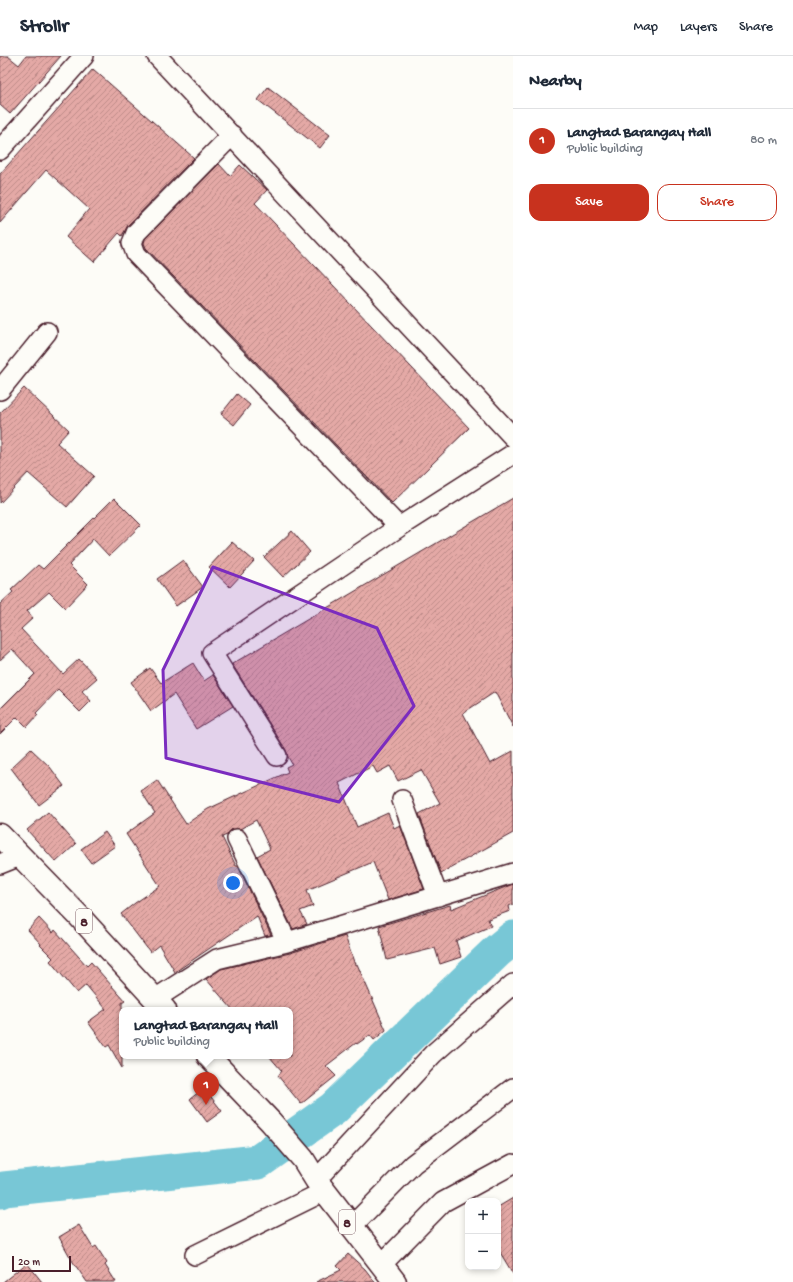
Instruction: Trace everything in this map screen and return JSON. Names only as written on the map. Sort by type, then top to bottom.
[{"type":"highway","name":"8","points":[[0,835],[78,915],[160,1005]]},
{"type":"highway","name":"8","points":[[211,1059],[271,1122],[303,1159],[320,1186],[395,1282]]},
{"type":"street","points":[[0,150],[84,56]]},
{"type":"street","points":[[157,56],[513,437]]},
{"type":"street","points":[[232,135],[136,233],[132,243],[136,254],[399,527]]},
{"type":"street","points":[[0,390],[47,332]]},
{"type":"street","points":[[277,756],[212,653],[399,527],[513,454]]},
{"type":"street","points":[[402,800],[438,896]]},
{"type":"street","points":[[237,839],[287,942]]},
{"type":"street","points":[[0,864],[20,856]]},
{"type":"street","points":[[160,1005],[217,959],[287,942],[513,873]]},
{"type":"street","points":[[195,1255],[320,1186],[433,1054],[513,984]]},
{"type":"street","points":[[351,1227],[414,1164],[513,1088]]},
{"type":"street","points":[[382,1265],[443,1202],[513,1164]]},
{"type":"highlighted area","points":[[213,567],[377,628],[414,706],[339,802],[166,758],[163,670]]},
{"type":"building","points":[[0,56],[8,56],[19,65],[26,56],[61,56],[10,114],[0,105]]},
{"type":"building","points":[[93,69],[194,158],[128,225],[122,236],[119,233],[94,262],[66,237],[89,209],[46,170],[0,223],[0,174]]},
{"type":"building","points":[[268,87],[330,135],[320,148],[258,100]]},
{"type":"building","points":[[219,164],[230,176],[240,165],[267,190],[255,203],[469,428],[392,503],[146,248],[144,243],[145,239]]},
{"type":"building","points":[[24,388],[69,430],[57,443],[94,476],[67,507],[28,473],[0,503],[0,413]]},
{"type":"building","points":[[237,394],[250,405],[234,425],[221,414]]},
{"type":"building","points":[[114,498],[141,525],[109,556],[93,539],[69,565],[88,584],[65,608],[49,592],[27,611],[33,618],[21,629],[63,674],[79,659],[97,678],[82,691],[91,701],[80,712],[58,690],[36,713],[38,715],[27,727],[17,717],[0,734],[0,709],[35,674],[12,649],[0,660],[0,604],[13,592],[11,590],[38,565],[43,569]]},
{"type":"building","points":[[513,498],[513,727],[495,692],[463,713],[490,764],[513,751],[513,833],[441,873],[419,814],[440,803],[421,770],[398,781],[390,766],[377,773],[373,766],[339,783],[357,827],[388,813],[394,828],[400,825],[424,889],[388,900],[373,862],[307,890],[313,906],[300,911],[307,924],[293,929],[257,856],[270,849],[256,820],[240,829],[232,829],[227,835],[222,837],[236,866],[238,866],[271,935],[265,936],[257,916],[175,972],[159,945],[150,952],[121,914],[160,886],[126,834],[155,813],[141,791],[157,780],[186,824],[208,809],[288,772],[286,767],[292,764],[286,750],[232,664]]},
{"type":"building","points":[[292,531],[310,552],[283,577],[264,557]]},
{"type":"building","points":[[232,542],[254,561],[230,587],[209,567]]},
{"type":"building","points":[[183,560],[203,587],[176,606],[157,579]]},
{"type":"building","points":[[193,663],[204,681],[213,675],[233,706],[196,729],[174,694],[151,711],[131,682],[150,668],[161,683]]},
{"type":"building","points":[[31,749],[50,767],[64,786],[39,805],[11,768]]},
{"type":"building","points":[[48,812],[76,844],[56,862],[27,830]]},
{"type":"building","points":[[105,832],[115,846],[91,863],[81,849]]},
{"type":"building","points":[[513,884],[513,904],[509,906],[510,911],[488,919],[491,926],[456,941],[461,957],[440,964],[435,948],[387,960],[379,926],[450,905],[451,909]]},
{"type":"building","points":[[39,918],[53,933],[55,930],[87,966],[91,962],[125,1001],[122,1003],[122,1007],[119,1007],[119,1059],[122,1059],[122,1068],[109,1045],[106,1047],[88,1022],[106,1009],[86,985],[77,993],[50,961],[53,958],[28,930]]},
{"type":"building","points":[[345,936],[355,965],[357,964],[386,1030],[374,1040],[370,1035],[357,1044],[356,1043],[326,1066],[336,1076],[301,1104],[278,1076],[282,1071],[272,1059],[293,1059],[293,1007],[230,1007],[206,979],[221,969],[290,953]]},
{"type":"building","points":[[204,1088],[222,1111],[207,1122],[190,1099]]},
{"type":"building","points":[[513,1198],[513,1274],[501,1254],[501,1205]]},
{"type":"building","points":[[79,1225],[93,1248],[96,1246],[107,1263],[105,1265],[116,1282],[87,1282],[73,1262],[59,1237]]},
{"type":"building","points":[[348,1254],[365,1269],[375,1282],[316,1282],[341,1270],[337,1266]]},
{"type":"building","points":[[27,1263],[42,1282],[3,1282]]},
{"type":"waterway","points":[[0,1191],[4,1189],[258,1162],[333,1109],[497,951],[513,938]]},
{"type":"place","name":"Langtad Barangay Hall","points":[[206,1105]]}]
